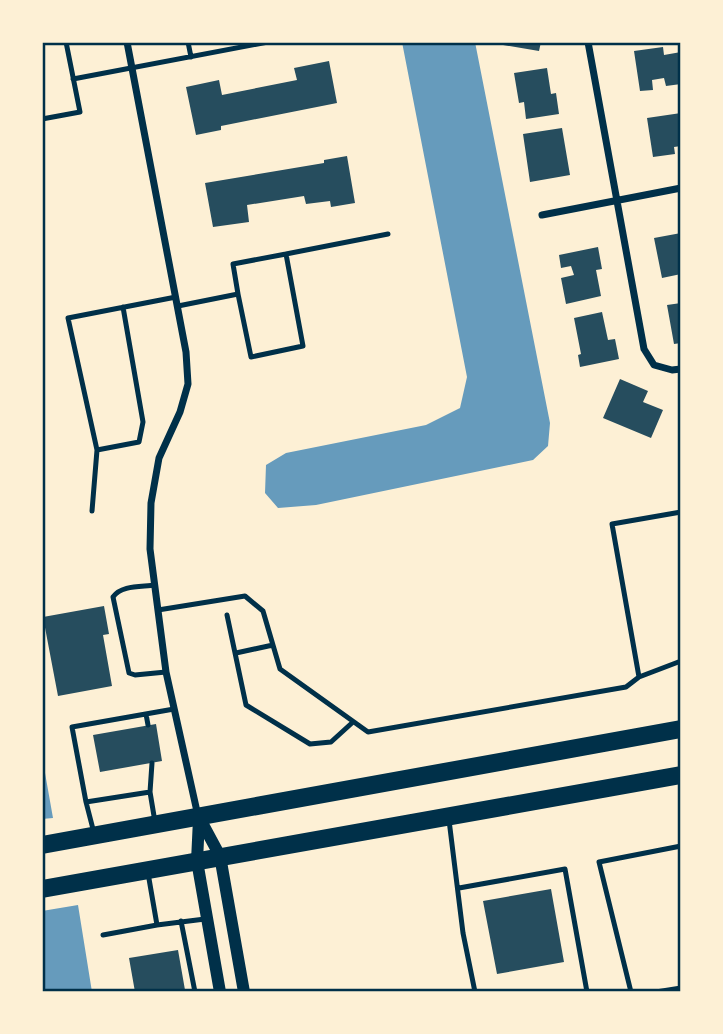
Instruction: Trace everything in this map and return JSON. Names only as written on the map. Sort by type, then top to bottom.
[{"type":"main road","points":[[42,845],[681,729]]},
{"type":"main road","points":[[42,889],[681,775]]},
{"type":"street","points":[[127,42],[186,352],[188,384],[180,412],[159,458],[151,503],[150,549],[166,672],[199,817],[220,856],[244,992]]},
{"type":"street","points":[[588,42],[644,349],[654,365],[673,370],[681,369]]},
{"type":"street","points":[[542,215],[681,188]]},
{"type":"street","points":[[199,817],[197,861],[220,992]]},
{"type":"lane","points":[[42,120],[80,112],[66,42]]},
{"type":"lane","points":[[188,42],[191,57]]},
{"type":"lane","points":[[73,79],[245,44],[268,42]]},
{"type":"lane","points":[[286,254],[303,346],[251,357],[233,264],[388,234]]},
{"type":"lane","points":[[92,512],[97,450],[68,318],[123,307],[239,294]]},
{"type":"lane","points":[[97,450],[139,442],[143,422],[123,307]]},
{"type":"lane","points":[[639,677],[611,524],[681,512]]},
{"type":"lane","points":[[155,585],[130,588],[117,592],[113,597],[129,673],[135,676],[166,672]]},
{"type":"lane","points":[[158,610],[245,596],[264,611],[280,669],[368,733],[625,687],[639,677],[681,661]]},
{"type":"lane","points":[[228,615],[246,705],[310,744],[331,742],[353,722]]},
{"type":"lane","points":[[236,653],[273,645]]},
{"type":"lane","points":[[94,836],[72,727],[174,709]]},
{"type":"lane","points":[[146,714],[148,725]]},
{"type":"lane","points":[[152,763],[150,792],[156,825]]},
{"type":"lane","points":[[86,802],[150,792]]},
{"type":"lane","points":[[449,817],[463,933],[475,992]]},
{"type":"lane","points":[[631,992],[599,862],[681,846]]},
{"type":"lane","points":[[459,888],[565,869],[587,992]]},
{"type":"lane","points":[[148,870],[157,925]]},
{"type":"lane","points":[[103,935],[208,918]]},
{"type":"lane","points":[[181,921],[195,992]]},
{"type":"lane","points":[[656,992],[681,988]]},
{"type":"water","points":[[402,42],[475,42],[550,423],[548,446],[533,460],[316,505],[278,508],[265,493],[266,465],[286,453],[426,425],[460,408],[467,377]]},
{"type":"water","points":[[42,756],[53,818],[42,819]]},
{"type":"water","points":[[78,905],[92,992],[42,992],[42,911]]},
{"type":"building","points":[[504,42],[541,42],[539,51],[503,45]]},
{"type":"building","points":[[663,47],[664,55],[681,52],[681,84],[666,86],[664,78],[652,80],[653,90],[640,91],[634,51]]},
{"type":"building","points":[[329,61],[337,103],[221,126],[221,130],[196,135],[186,87],[219,80],[222,95],[297,80],[294,68]]},
{"type":"building","points":[[547,68],[551,94],[556,93],[559,114],[526,119],[524,102],[519,103],[514,73]]},
{"type":"building","points":[[681,113],[681,146],[674,147],[675,154],[653,157],[647,118]]},
{"type":"building","points":[[562,128],[570,175],[530,182],[523,134]]},
{"type":"building","points":[[347,156],[355,203],[331,207],[330,201],[306,204],[304,196],[247,205],[249,222],[213,227],[205,183],[324,163],[324,160]]},
{"type":"building","points":[[681,233],[681,274],[662,278],[654,238]]},
{"type":"building","points":[[598,247],[602,269],[596,270],[601,296],[566,304],[561,278],[574,275],[571,266],[561,268],[559,255]]},
{"type":"building","points":[[681,303],[681,343],[674,344],[667,305]]},
{"type":"building","points":[[602,312],[608,340],[615,339],[619,359],[580,367],[578,355],[581,354],[574,318]]},
{"type":"building","points":[[620,379],[648,391],[643,402],[663,410],[651,438],[603,418]]},
{"type":"building","points":[[104,606],[109,634],[103,635],[112,686],[58,696],[43,617]]},
{"type":"building","points":[[156,724],[162,761],[100,772],[93,735]]},
{"type":"building","points":[[551,889],[564,962],[497,974],[483,901]]},
{"type":"building","points":[[178,950],[185,990],[135,992],[129,958]]}]
